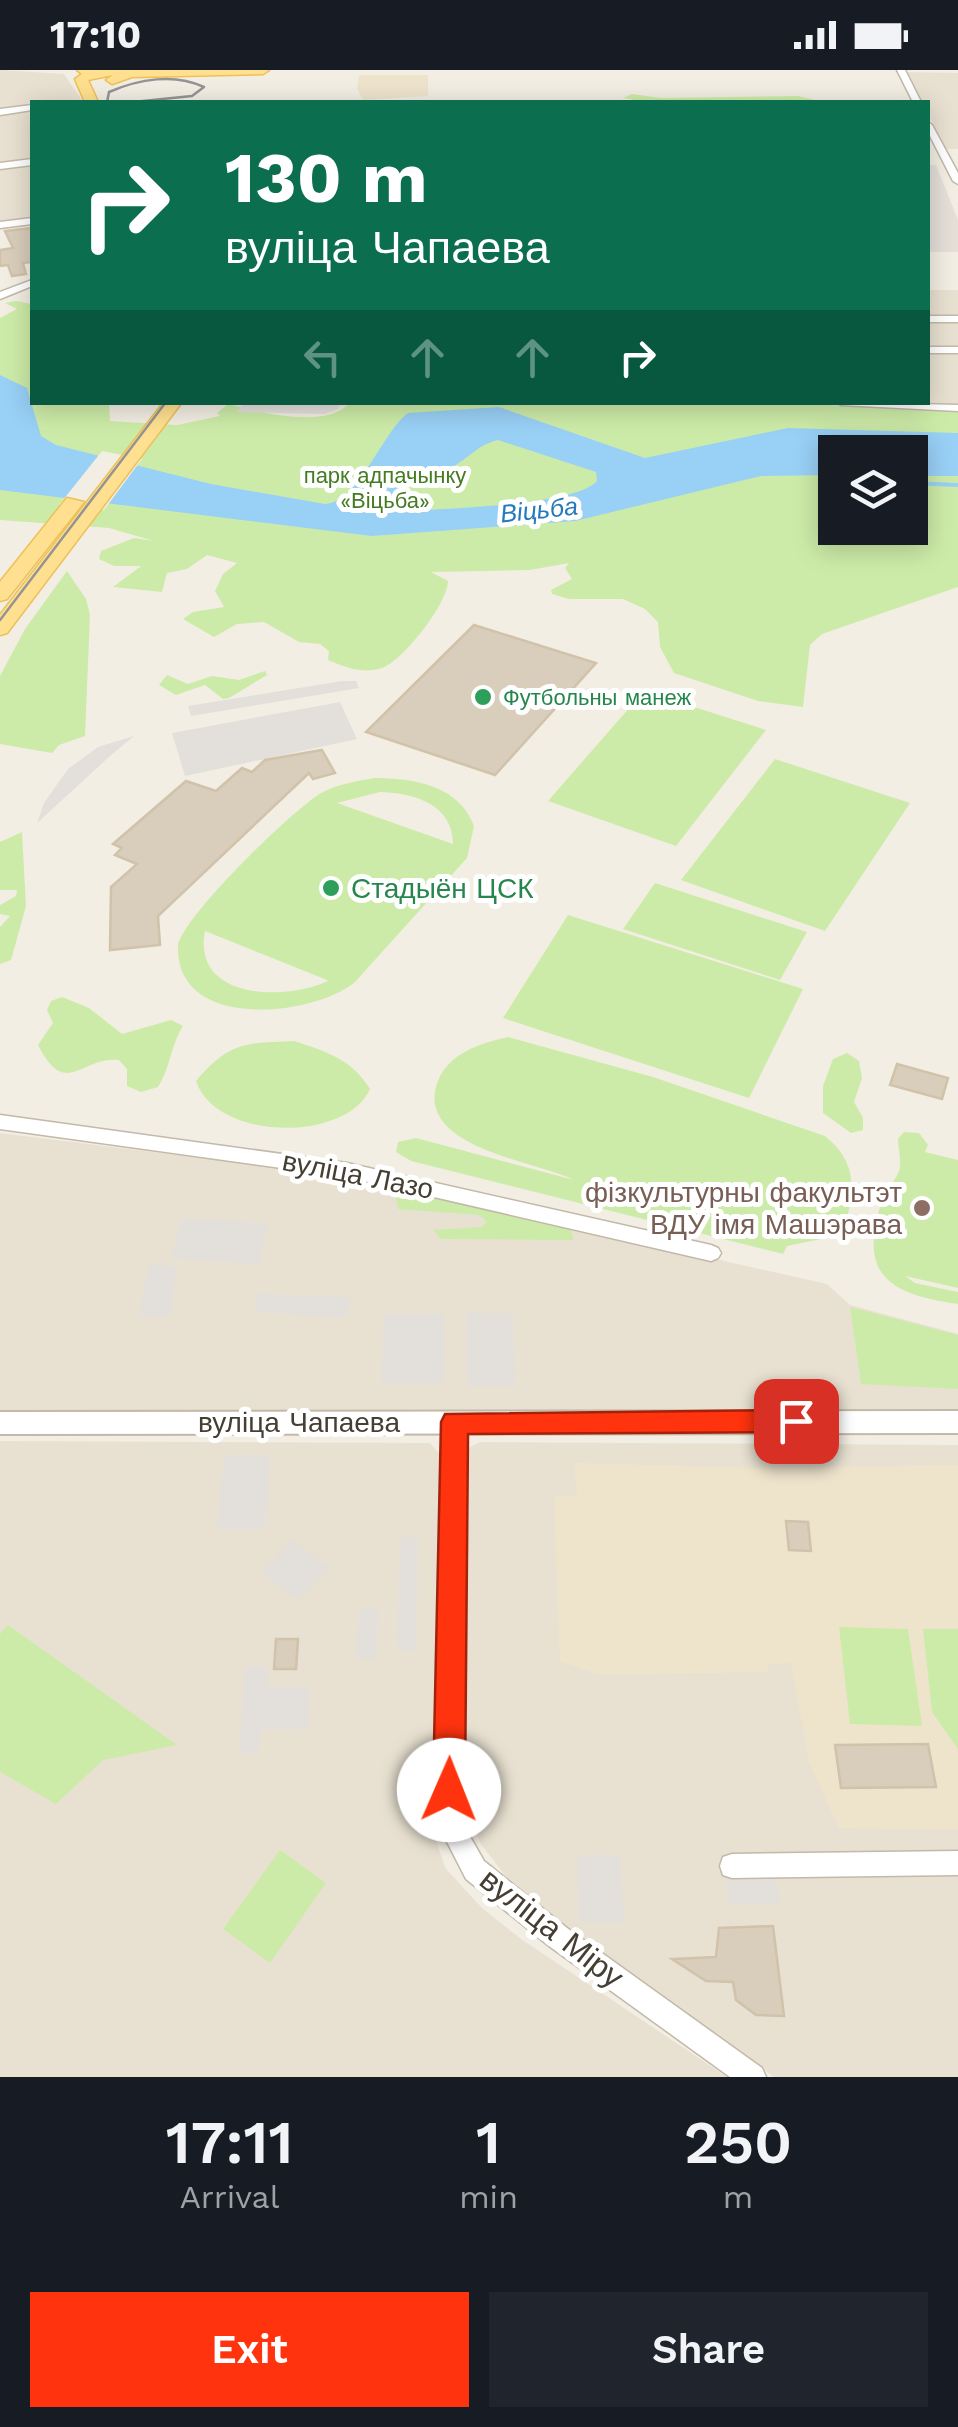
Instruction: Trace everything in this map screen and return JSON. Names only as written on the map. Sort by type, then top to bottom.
[{"type":"main road","points":[[86,72],[115,85],[126,74],[263,70]]},
{"type":"main road","points":[[86,72],[142,73]]},
{"type":"main road","points":[[86,72],[92,100]]},
{"type":"main road","points":[[0,595],[150,405]]},
{"type":"main road","points":[[1,626],[172,405]]},
{"type":"street","points":[[901,70],[916,100]]},
{"type":"street","points":[[0,112],[30,108]]},
{"type":"street","points":[[930,129],[958,181]]},
{"type":"street","points":[[0,166],[30,162]]},
{"type":"street","points":[[0,225],[30,221]]},
{"type":"street","points":[[0,296],[30,284]]},
{"type":"street","points":[[930,318],[958,318]]},
{"type":"street","points":[[930,350],[958,350]]},
{"type":"street","points":[[900,405],[958,408]]},
{"type":"street","name":"вуліца Лазо","points":[[0,1122],[347,1170],[711,1254]]},
{"type":"street","name":"вуліца Міру","points":[[454,1422],[449,1790],[456,1836],[475,1870],[558,1937],[753,2077]]},
{"type":"street","name":"вуліца Чапаева","points":[[0,1423],[958,1422]]},
{"type":"street","points":[[732,1866],[958,1863]]},
{"type":"shaded area","points":[[0,70],[64,74],[82,100],[30,100],[30,219],[0,223]]},
{"type":"shaded area","points":[[905,72],[958,73],[958,149],[946,149],[930,118],[930,100],[920,100]]},
{"type":"shaded area","points":[[359,75],[428,75],[428,96],[363,100],[357,89]]},
{"type":"shaded area","points":[[930,165],[936,165],[958,220],[958,252],[930,252]]},
{"type":"shaded area","points":[[930,290],[958,290],[958,405],[930,404]]},
{"type":"shaded area","points":[[242,405],[339,405],[325,414],[237,412]]},
{"type":"shaded area","points":[[356,681],[359,688],[191,716],[188,706]]},
{"type":"shaded area","points":[[340,702],[357,739],[185,776],[172,733]]},
{"type":"shaded area","points":[[134,736],[37,823],[44,803],[68,769],[98,747]]},
{"type":"shaded area","points":[[0,1133],[345,1176],[827,1284],[850,1305],[958,1334],[958,1412],[0,1415]]},
{"type":"shaded area","points":[[181,1218],[268,1223],[259,1264],[171,1258]]},
{"type":"shaded area","points":[[149,1265],[178,1266],[169,1317],[139,1316]]},
{"type":"shaded area","points":[[257,1293],[350,1298],[347,1318],[254,1312]]},
{"type":"shaded area","points":[[467,1313],[513,1313],[515,1386],[467,1386]]},
{"type":"shaded area","points":[[384,1314],[444,1314],[443,1383],[381,1383]]},
{"type":"shaded area","points":[[0,1441],[430,1443],[443,1458],[435,1839],[446,1869],[482,1908],[521,1939],[727,2077],[0,2077]]},
{"type":"shaded area","points":[[480,1442],[958,1445],[958,2077],[774,2077],[539,1908],[507,1878],[480,1843],[465,1801],[463,1451]]},
{"type":"shaded area","points":[[270,1455],[265,1529],[217,1530],[224,1456]]},
{"type":"shaded area","points":[[574,1463],[763,1468],[958,1465],[958,1830],[839,1828],[809,1762],[791,1663],[768,1664],[768,1672],[600,1675],[560,1661],[554,1496],[577,1496]]},
{"type":"shaded area","points":[[400,1537],[418,1537],[416,1650],[397,1650]]},
{"type":"shaded area","points":[[292,1540],[329,1567],[298,1600],[262,1572]]},
{"type":"shaded area","points":[[359,1609],[379,1609],[376,1659],[356,1659]]},
{"type":"shaded area","points":[[245,1667],[268,1667],[267,1687],[310,1687],[308,1729],[261,1730],[258,1753],[239,1754]]},
{"type":"shaded area","points":[[774,1853],[780,1904],[729,1904],[724,1854]]},
{"type":"shaded area","points":[[577,1855],[620,1855],[624,1922],[579,1922]]},
{"type":"green space","points":[[632,94],[661,98],[798,96],[815,100],[634,100],[623,98]]},
{"type":"green space","name":"парк адпачынку «Віцьба»","points":[[5,303],[30,304],[30,405],[109,405],[110,421],[177,425],[220,416],[217,413],[227,405],[290,417],[325,416],[347,405],[827,405],[958,411],[958,587],[822,634],[810,645],[803,707],[758,701],[674,673],[660,647],[658,622],[645,609],[623,599],[569,599],[552,594],[551,590],[572,579],[565,568],[569,563],[530,570],[431,572],[448,581],[441,603],[401,655],[375,670],[355,669],[328,660],[329,651],[320,644],[299,642],[264,622],[237,624],[214,637],[183,619],[193,612],[224,607],[215,591],[223,574],[237,563],[207,555],[187,569],[167,573],[162,592],[113,587],[141,566],[114,566],[99,559],[101,551],[134,538],[154,541],[109,528],[0,520],[0,318],[17,309]]},
{"type":"green space","points":[[67,571],[86,599],[90,615],[85,736],[59,745],[52,753],[0,744],[0,676],[25,629]]},
{"type":"green space","points":[[265,671],[267,675],[223,699],[205,685],[176,695],[159,685],[167,675],[188,684],[212,676],[239,680]]},
{"type":"green space","points":[[644,691],[766,730],[676,846],[548,801]]},
{"type":"green space","points":[[775,759],[910,803],[825,931],[681,880]]},
{"type":"green space","name":"Стадыён ЦСК","points":[[374,778],[419,782],[458,801],[474,826],[467,858],[354,983],[334,995],[278,1009],[249,1009],[221,1004],[198,993],[183,974],[178,947],[197,914],[265,840],[309,802],[329,789]],"holes":[[[380,792],[418,798],[439,810],[451,830],[453,844],[337,803]],[[205,931],[327,980],[328,981],[267,992],[227,982],[213,971],[205,954]]]},
{"type":"green space","points":[[22,832],[26,906],[11,960],[0,964],[0,927],[10,916],[0,914],[0,905],[16,896],[17,890],[0,890],[0,842]]},
{"type":"green space","points":[[655,883],[807,932],[780,980],[623,929]]},
{"type":"green space","points":[[568,915],[803,989],[749,1098],[503,1018]]},
{"type":"green space","points":[[62,997],[89,1008],[122,1034],[171,1020],[183,1026],[158,1087],[141,1092],[127,1086],[127,1069],[119,1060],[106,1060],[75,1072],[57,1070],[38,1045],[53,1023],[47,1010],[51,1001]]},
{"type":"green space","points":[[508,1037],[653,1077],[825,1136],[841,1153],[850,1171],[848,1214],[821,1239],[787,1246],[783,1254],[411,1161],[396,1152],[398,1142],[416,1138],[574,1180],[482,1148],[460,1137],[443,1122],[435,1104],[443,1071],[467,1051]]},
{"type":"green space","points":[[294,1041],[327,1053],[355,1070],[370,1089],[356,1107],[336,1119],[310,1126],[254,1124],[228,1115],[208,1101],[196,1081],[218,1059],[239,1047]]},
{"type":"green space","points":[[847,1053],[859,1061],[862,1078],[854,1102],[863,1118],[863,1130],[851,1133],[823,1113],[823,1086],[833,1059]]},
{"type":"green space","name":"фізкультурны факультэт ВДУ імя Машэрава","points":[[904,1132],[919,1133],[928,1145],[925,1152],[958,1160],[958,1288],[905,1276],[915,1283],[958,1292],[958,1304],[912,1294],[896,1286],[876,1262],[876,1224],[883,1198],[899,1171],[898,1139]]},
{"type":"green space","points":[[407,1188],[569,1225],[574,1240],[441,1239],[433,1230],[481,1227],[487,1222],[479,1215],[398,1209],[396,1197]]},
{"type":"green space","points":[[850,1307],[958,1335],[958,1389],[861,1384]]},
{"type":"green space","points":[[8,1625],[177,1745],[103,1760],[56,1804],[0,1772],[0,1634]]},
{"type":"green space","points":[[839,1627],[908,1629],[922,1726],[850,1724]]},
{"type":"green space","points":[[923,1629],[958,1629],[958,1749],[932,1712]]},
{"type":"green space","points":[[280,1850],[326,1883],[270,1963],[223,1929]]},
{"type":"water","name":"Віцьба","points":[[0,375],[27,388],[41,436],[56,445],[211,484],[325,504],[337,501],[359,480],[408,413],[499,407],[645,458],[788,428],[958,433],[958,476],[928,476],[928,435],[818,435],[818,475],[761,476],[575,521],[372,536],[0,490]],"holes":[[[498,440],[596,472],[597,481],[585,489],[481,507],[412,511],[395,507],[399,491],[405,487],[450,468]]]},
{"type":"pier","points":[[102,451],[142,459],[104,510],[59,505]]},
{"type":"building","points":[[30,228],[30,262],[23,263],[26,274],[12,276],[8,265],[0,266],[0,250],[13,248],[5,231]]},
{"type":"building","name":"Футбольны манеж","points":[[474,625],[596,663],[495,775],[366,732]]},
{"type":"building","points":[[322,750],[335,773],[313,779],[309,773],[158,916],[160,945],[110,950],[111,887],[137,864],[115,855],[122,848],[113,844],[186,781],[216,791],[242,768],[252,772],[265,760]]},
{"type":"building","points":[[897,1064],[948,1078],[942,1099],[890,1085]]},
{"type":"building","points":[[786,1521],[808,1522],[811,1551],[789,1550]]},
{"type":"building","points":[[276,1639],[298,1639],[296,1669],[274,1669]]},
{"type":"building","points":[[928,1744],[936,1787],[841,1788],[835,1745]]},
{"type":"building","points":[[773,1926],[784,2016],[756,2015],[736,2000],[733,1982],[706,1981],[672,1959],[716,1957],[719,1928]]},
{"type":"waterway","points":[[928,484],[958,485]]},
{"type":"tram line","points":[[107,100],[109,92],[144,81],[181,80],[204,87],[192,96],[153,100]]},
{"type":"tram line","points":[[0,620],[164,405]]},
{"type":"place","name":"Футбольны манеж","points":[[483,697]]},
{"type":"place","name":"Стадыён ЦСК","points":[[331,888]]},
{"type":"place","name":"фізкультурны факультэт ВДУ імя Машэрава","points":[[922,1208]]},
{"type":"route","points":[[449,1790],[454,1422],[796,1421]]}]
